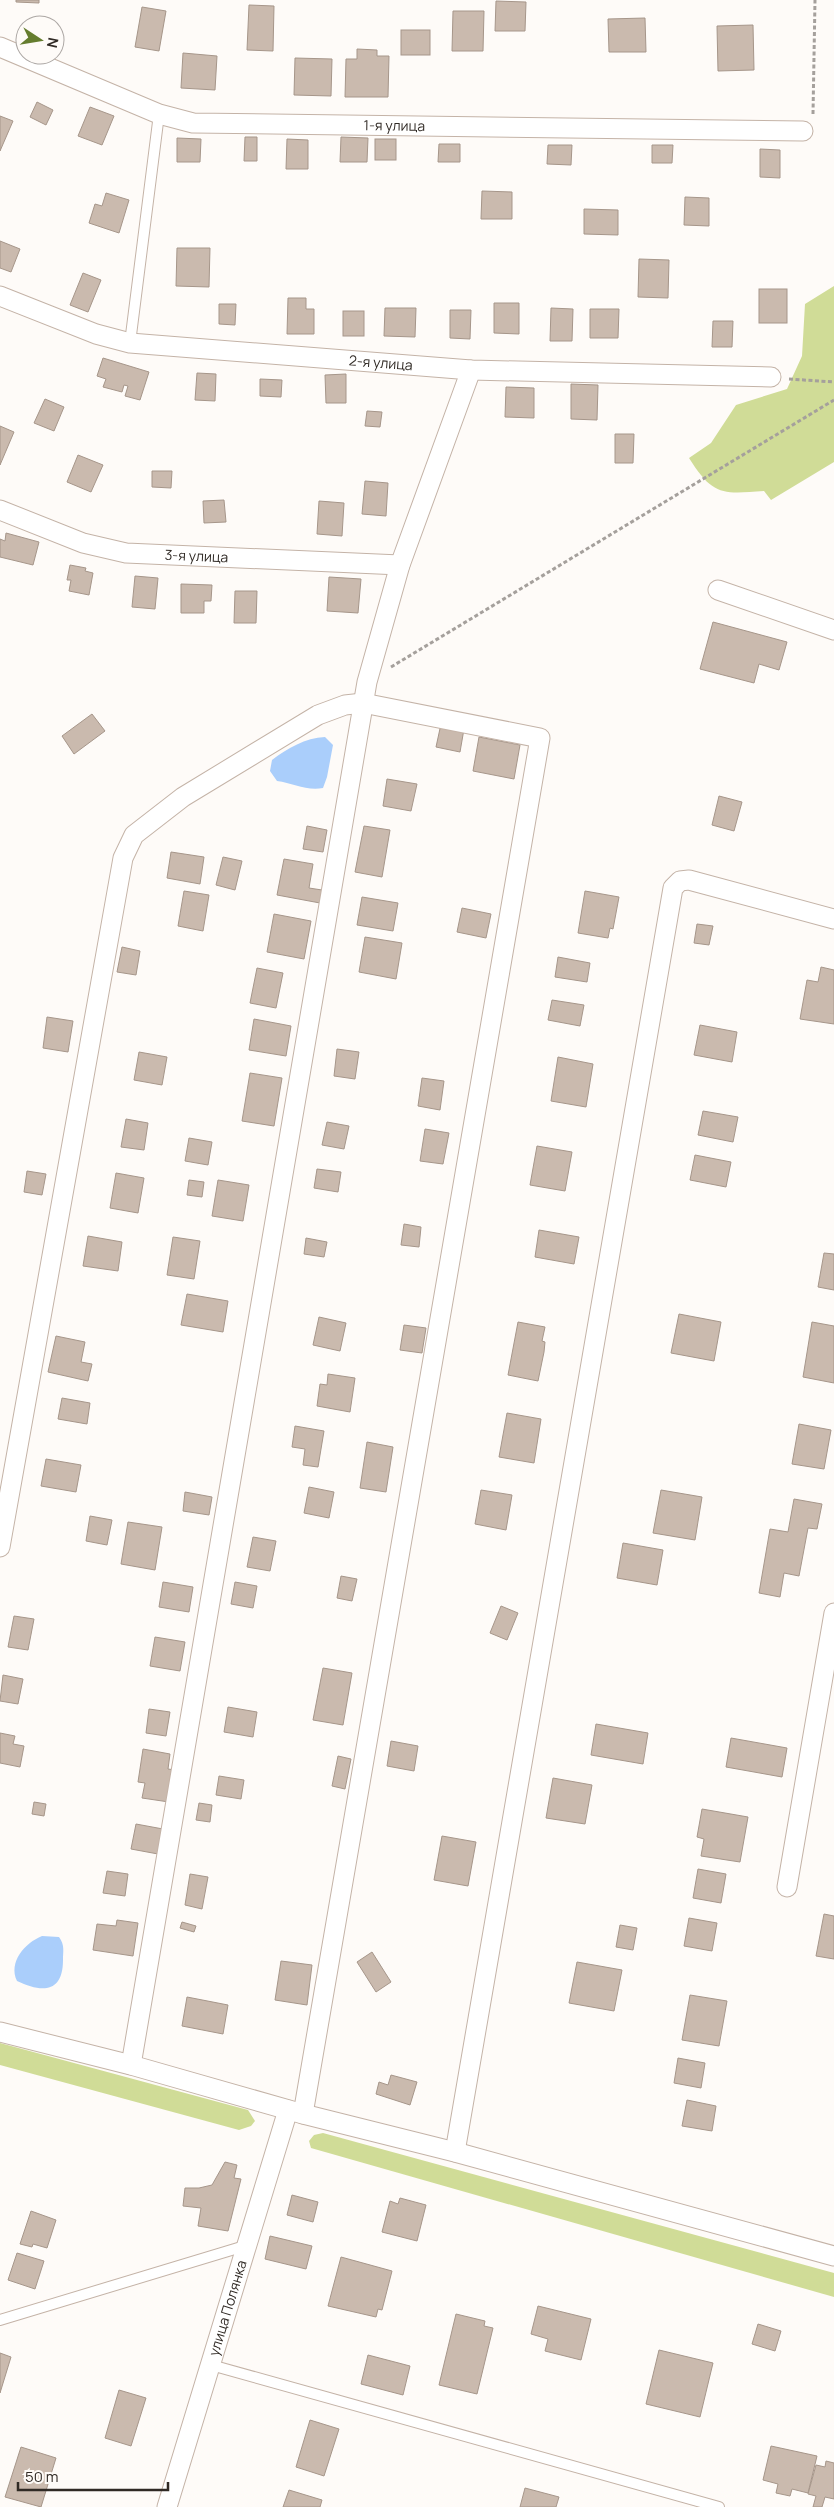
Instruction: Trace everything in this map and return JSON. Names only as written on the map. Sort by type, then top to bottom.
[{"type":"street","name":"1-я улица","points":[[0,47],[159,114],[193,123],[803,132]]},
{"type":"street","name":"2-я улица","points":[[0,296],[96,334],[130,343],[470,370],[770,377]]},
{"type":"street","points":[[131,2065],[367,682],[400,565],[470,370]]},
{"type":"street","name":"3-я улица","points":[[0,510],[83,543],[126,553],[400,565]]},
{"type":"street","points":[[718,590],[834,630]]},
{"type":"street","points":[[0,1547],[123,858],[134,835],[184,797],[318,715],[345,705],[363,703]]},
{"type":"street","name":"улица Полянка","points":[[167,2507],[248,2245],[296,2112],[540,738],[363,703]]},
{"type":"street","points":[[455,2152],[673,888],[680,880],[689,880],[834,919]]},
{"type":"street","points":[[787,1888],[834,1613]]},
{"type":"street","points":[[0,2032],[131,2065],[296,2112],[455,2152],[834,2256]]},
{"type":"lane","points":[[130,343],[159,114]]},
{"type":"lane","points":[[0,2320],[248,2245]]},
{"type":"lane","points":[[211,2365],[719,2507]]},
{"type":"path","points":[[803,132],[812,126],[815,0]]},
{"type":"path","points":[[770,377],[834,382]]},
{"type":"path","points":[[367,682],[834,400]]},
{"type":"green space","points":[[834,286],[834,462],[771,500],[764,491],[728,492],[712,486],[705,480],[689,458],[711,443],[736,405],[787,389],[802,356],[805,304]]},
{"type":"green space","points":[[0,2043],[248,2110],[255,2121],[251,2126],[239,2130],[0,2065]]},
{"type":"green space","points":[[323,2133],[834,2273],[834,2297],[311,2148],[309,2141],[314,2135]]},
{"type":"water","points":[[325,737],[333,745],[323,788],[305,788],[277,781],[270,771],[272,760],[297,744]]},
{"type":"water","points":[[42,1936],[59,1937],[63,1951],[62,1971],[59,1979],[55,1984],[43,1988],[26,1985],[17,1981],[15,1974],[16,1960],[24,1948]]},
{"type":"building","points":[[16,0],[39,0],[39,3],[16,2]]},
{"type":"building","points":[[496,1],[526,2],[525,31],[495,31]]},
{"type":"building","points":[[249,5],[274,6],[273,51],[247,50]]},
{"type":"building","points":[[142,7],[166,11],[159,51],[135,47]]},
{"type":"building","points":[[453,11],[484,11],[483,51],[452,51]]},
{"type":"building","points":[[645,18],[646,52],[609,52],[608,19]]},
{"type":"building","points":[[753,25],[754,70],[718,71],[717,26]]},
{"type":"building","points":[[401,30],[430,30],[430,55],[401,55]]},
{"type":"building","points":[[357,49],[377,50],[377,56],[389,56],[388,97],[345,97],[346,59],[357,59]]},
{"type":"building","points":[[183,53],[217,56],[215,90],[181,88]]},
{"type":"building","points":[[295,58],[332,59],[331,96],[294,95]]},
{"type":"building","points":[[37,102],[53,110],[46,125],[30,117]]},
{"type":"building","points":[[90,107],[114,116],[102,145],[78,136]]},
{"type":"building","points":[[0,116],[13,121],[0,151]]},
{"type":"building","points":[[245,137],[257,137],[257,161],[244,161]]},
{"type":"building","points":[[341,137],[368,138],[367,162],[340,162]]},
{"type":"building","points":[[177,138],[201,139],[200,162],[177,162]]},
{"type":"building","points":[[287,139],[308,140],[308,169],[286,169]]},
{"type":"building","points":[[375,139],[396,139],[396,160],[375,160]]},
{"type":"building","points":[[439,144],[460,144],[460,162],[438,162]]},
{"type":"building","points":[[548,145],[572,145],[571,165],[547,164]]},
{"type":"building","points":[[652,145],[673,145],[672,163],[652,163]]},
{"type":"building","points":[[760,149],[780,150],[780,178],[760,177]]},
{"type":"building","points":[[482,191],[512,192],[512,219],[481,219]]},
{"type":"building","points":[[106,193],[129,200],[119,233],[89,223],[95,204],[102,206]]},
{"type":"building","points":[[685,197],[709,198],[709,226],[684,225]]},
{"type":"building","points":[[584,209],[618,210],[618,235],[584,234]]},
{"type":"building","points":[[0,241],[20,249],[11,272],[0,268]]},
{"type":"building","points":[[177,248],[210,248],[209,287],[176,286]]},
{"type":"building","points":[[639,259],[669,260],[668,298],[638,297]]},
{"type":"building","points":[[83,273],[101,280],[88,312],[70,305]]},
{"type":"building","points":[[759,289],[787,289],[787,323],[759,323]]},
{"type":"building","points":[[288,298],[306,298],[306,309],[314,309],[314,334],[287,334]]},
{"type":"building","points":[[494,303],[519,303],[519,334],[494,333]]},
{"type":"building","points":[[219,304],[236,304],[235,325],[219,324]]},
{"type":"building","points":[[385,308],[416,308],[415,337],[384,336]]},
{"type":"building","points":[[551,308],[573,309],[572,341],[550,341]]},
{"type":"building","points":[[590,309],[619,309],[618,338],[590,338]]},
{"type":"building","points":[[450,310],[471,310],[470,339],[450,338]]},
{"type":"building","points":[[343,311],[364,311],[364,336],[343,336]]},
{"type":"building","points":[[713,321],[733,321],[732,347],[712,347]]},
{"type":"building","points":[[103,358],[149,372],[140,400],[125,396],[128,386],[124,385],[122,392],[103,387],[106,379],[97,376]]},
{"type":"building","points":[[197,373],[216,374],[215,401],[195,400]]},
{"type":"building","points":[[346,374],[346,403],[326,403],[325,375]]},
{"type":"building","points":[[260,379],[282,380],[281,397],[260,396]]},
{"type":"building","points":[[571,384],[598,385],[597,420],[571,419]]},
{"type":"building","points":[[506,387],[534,388],[534,418],[505,417]]},
{"type":"building","points":[[45,399],[64,407],[54,431],[34,423]]},
{"type":"building","points":[[367,411],[382,412],[380,427],[365,426]]},
{"type":"building","points":[[0,426],[14,432],[0,465]]},
{"type":"building","points":[[615,434],[634,434],[633,463],[615,463]]},
{"type":"building","points":[[78,455],[103,465],[91,492],[67,482]]},
{"type":"building","points":[[152,471],[172,471],[171,488],[152,487]]},
{"type":"building","points":[[365,481],[388,483],[386,516],[362,514]]},
{"type":"building","points":[[224,500],[226,522],[204,523],[203,501]]},
{"type":"building","points":[[319,501],[344,503],[342,536],[317,534]]},
{"type":"building","points":[[6,533],[39,542],[33,565],[0,557],[0,539],[5,541]]},
{"type":"building","points":[[70,565],[86,568],[85,571],[93,573],[89,595],[69,591],[71,580],[67,580]]},
{"type":"building","points":[[135,576],[158,578],[155,609],[132,607]]},
{"type":"building","points":[[329,577],[361,579],[358,613],[327,611]]},
{"type":"building","points":[[181,584],[212,585],[211,601],[204,601],[204,613],[181,613]]},
{"type":"building","points":[[235,591],[257,591],[256,623],[234,623]]},
{"type":"building","points":[[713,622],[787,642],[779,670],[759,664],[754,683],[700,669]]},
{"type":"building","points":[[92,714],[105,731],[74,754],[62,736]]},
{"type":"building","points":[[441,724],[464,729],[460,752],[436,747]]},
{"type":"building","points":[[479,737],[520,745],[514,779],[473,771]]},
{"type":"building","points":[[387,779],[417,784],[411,811],[383,806]]},
{"type":"building","points":[[719,796],[742,802],[734,831],[712,825]]},
{"type":"building","points":[[307,826],[327,830],[323,852],[303,849]]},
{"type":"building","points":[[364,826],[390,830],[382,877],[355,872]]},
{"type":"building","points":[[171,852],[204,857],[200,884],[167,878]]},
{"type":"building","points":[[223,857],[242,861],[235,890],[216,885]]},
{"type":"building","points":[[284,859],[313,864],[309,888],[322,890],[320,903],[277,895]]},
{"type":"building","points":[[184,891],[209,895],[203,931],[178,926]]},
{"type":"building","points":[[585,891],[619,897],[613,929],[610,928],[608,938],[578,933]]},
{"type":"building","points":[[362,897],[398,903],[393,931],[357,925]]},
{"type":"building","points":[[462,908],[491,914],[486,938],[457,932]]},
{"type":"building","points":[[274,914],[311,921],[304,959],[267,952]]},
{"type":"building","points":[[697,924],[713,926],[709,945],[694,943]]},
{"type":"building","points":[[365,937],[402,943],[396,979],[359,972]]},
{"type":"building","points":[[122,947],[140,951],[136,975],[117,972]]},
{"type":"building","points":[[558,957],[590,963],[587,982],[555,977]]},
{"type":"building","points":[[821,967],[834,970],[834,1024],[800,1019],[807,980],[818,982]]},
{"type":"building","points":[[257,968],[283,973],[276,1008],[250,1003]]},
{"type":"building","points":[[552,1000],[584,1005],[580,1026],[548,1020]]},
{"type":"building","points":[[47,1017],[73,1021],[68,1052],[43,1048]]},
{"type":"building","points":[[254,1019],[291,1026],[286,1056],[249,1050]]},
{"type":"building","points":[[700,1025],[737,1032],[732,1062],[694,1055]]},
{"type":"building","points":[[337,1049],[359,1052],[355,1079],[334,1076]]},
{"type":"building","points":[[139,1052],[167,1057],[162,1085],[134,1080]]},
{"type":"building","points":[[558,1057],[593,1064],[586,1107],[551,1101]]},
{"type":"building","points":[[250,1073],[282,1078],[274,1126],[242,1121]]},
{"type":"building","points":[[422,1078],[444,1081],[440,1110],[418,1106]]},
{"type":"building","points":[[703,1111],[738,1117],[733,1142],[698,1135]]},
{"type":"building","points":[[126,1119],[148,1123],[144,1150],[121,1147]]},
{"type":"building","points":[[327,1122],[349,1126],[344,1149],[322,1145]]},
{"type":"building","points":[[425,1129],[449,1133],[443,1164],[420,1161]]},
{"type":"building","points":[[189,1138],[212,1142],[208,1165],[185,1161]]},
{"type":"building","points":[[537,1146],[572,1152],[565,1191],[530,1185]]},
{"type":"building","points":[[695,1155],[731,1162],[726,1187],[690,1180]]},
{"type":"building","points":[[317,1169],[341,1172],[338,1192],[314,1188]]},
{"type":"building","points":[[27,1171],[46,1174],[42,1195],[24,1192]]},
{"type":"building","points":[[116,1173],[144,1178],[138,1213],[110,1208]]},
{"type":"building","points":[[189,1180],[204,1182],[202,1197],[187,1195]]},
{"type":"building","points":[[218,1180],[249,1185],[243,1221],[212,1216]]},
{"type":"building","points":[[404,1224],[421,1227],[419,1247],[401,1245]]},
{"type":"building","points":[[539,1230],[579,1237],[574,1264],[535,1257]]},
{"type":"building","points":[[88,1236],[122,1242],[118,1271],[83,1266]]},
{"type":"building","points":[[173,1237],[200,1241],[194,1279],[167,1275]]},
{"type":"building","points":[[306,1238],[327,1242],[324,1257],[304,1254]]},
{"type":"building","points":[[824,1253],[834,1254],[834,1290],[818,1287]]},
{"type":"building","points":[[187,1294],[228,1301],[223,1332],[181,1325]]},
{"type":"building","points":[[679,1314],[721,1322],[714,1361],[671,1353]]},
{"type":"building","points":[[319,1317],[346,1323],[340,1351],[313,1345]]},
{"type":"building","points":[[518,1322],[545,1327],[542,1341],[545,1342],[544,1352],[538,1381],[508,1375]]},
{"type":"building","points":[[812,1322],[834,1326],[834,1383],[803,1377]]},
{"type":"building","points":[[404,1325],[426,1328],[422,1353],[400,1350]]},
{"type":"building","points":[[56,1336],[85,1342],[81,1362],[92,1364],[88,1381],[48,1372]]},
{"type":"building","points":[[328,1374],[355,1378],[350,1412],[317,1406],[320,1384],[327,1385]]},
{"type":"building","points":[[62,1398],[90,1403],[87,1424],[58,1419]]},
{"type":"building","points":[[507,1413],[541,1419],[534,1463],[499,1457]]},
{"type":"building","points":[[799,1424],[831,1430],[824,1469],[792,1464]]},
{"type":"building","points":[[295,1426],[324,1431],[318,1467],[303,1465],[305,1449],[292,1447]]},
{"type":"building","points":[[367,1442],[393,1447],[386,1492],[360,1488]]},
{"type":"building","points":[[46,1459],[81,1465],[76,1492],[41,1486]]},
{"type":"building","points":[[309,1487],[334,1492],[329,1518],[304,1513]]},
{"type":"building","points":[[481,1490],[512,1495],[506,1530],[475,1524]]},
{"type":"building","points":[[661,1490],[702,1497],[695,1540],[653,1533]]},
{"type":"building","points":[[185,1492],[212,1497],[209,1515],[183,1511]]},
{"type":"building","points":[[794,1499],[822,1504],[817,1529],[808,1528],[799,1576],[784,1573],[780,1597],[759,1593],[770,1529],[788,1532]]},
{"type":"building","points":[[90,1516],[112,1520],[107,1545],[86,1541]]},
{"type":"building","points":[[128,1522],[162,1527],[155,1570],[121,1564]]},
{"type":"building","points":[[253,1537],[276,1541],[270,1571],[247,1567]]},
{"type":"building","points":[[623,1543],[663,1550],[657,1585],[617,1578]]},
{"type":"building","points":[[341,1576],[357,1579],[352,1601],[337,1598]]},
{"type":"building","points":[[163,1582],[193,1587],[189,1612],[159,1607]]},
{"type":"building","points":[[235,1582],[257,1586],[253,1608],[231,1604]]},
{"type":"building","points":[[501,1606],[518,1613],[507,1640],[490,1633]]},
{"type":"building","points":[[14,1616],[34,1619],[28,1650],[8,1647]]},
{"type":"building","points":[[155,1637],[185,1642],[180,1671],[150,1666]]},
{"type":"building","points":[[323,1668],[352,1673],[343,1725],[313,1720]]},
{"type":"building","points":[[3,1675],[23,1679],[18,1704],[0,1701]]},
{"type":"building","points":[[228,1707],[257,1712],[253,1737],[224,1732]]},
{"type":"building","points":[[149,1709],[170,1712],[166,1736],[146,1733]]},
{"type":"building","points":[[596,1724],[648,1733],[643,1764],[591,1755]]},
{"type":"building","points":[[0,1733],[15,1736],[13,1744],[24,1746],[20,1767],[0,1763]]},
{"type":"building","points":[[731,1738],[787,1748],[782,1777],[726,1767]]},
{"type":"building","points":[[391,1741],[418,1746],[414,1771],[387,1766]]},
{"type":"building","points":[[143,1749],[170,1754],[168,1769],[175,1770],[169,1802],[142,1798],[145,1783],[138,1782]]},
{"type":"building","points":[[338,1756],[351,1759],[345,1789],[332,1786]]},
{"type":"building","points":[[219,1776],[244,1780],[241,1799],[216,1795]]},
{"type":"building","points":[[553,1778],[592,1785],[585,1824],[546,1818]]},
{"type":"building","points":[[34,1802],[46,1804],[44,1816],[32,1814]]},
{"type":"building","points":[[199,1803],[212,1805],[210,1822],[196,1820]]},
{"type":"building","points":[[702,1809],[748,1817],[740,1862],[701,1856],[704,1839],[697,1837]]},
{"type":"building","points":[[136,1824],[163,1829],[158,1854],[131,1849]]},
{"type":"building","points":[[442,1836],[476,1842],[468,1886],[434,1880]]},
{"type":"building","points":[[698,1869],[726,1874],[721,1903],[693,1898]]},
{"type":"building","points":[[107,1871],[128,1874],[125,1896],[103,1893]]},
{"type":"building","points":[[190,1874],[208,1877],[202,1909],[185,1905]]},
{"type":"building","points":[[824,1914],[834,1916],[834,1959],[816,1956]]},
{"type":"building","points":[[689,1918],[717,1923],[712,1951],[684,1946]]},
{"type":"building","points":[[117,1920],[138,1923],[133,1956],[93,1950],[97,1924],[116,1926]]},
{"type":"building","points":[[182,1922],[196,1926],[194,1932],[180,1928]]},
{"type":"building","points":[[620,1925],[637,1928],[633,1950],[616,1947]]},
{"type":"building","points":[[372,1952],[391,1982],[376,1992],[357,1962]]},
{"type":"building","points":[[281,1961],[312,1965],[307,2005],[275,2000]]},
{"type":"building","points":[[577,1962],[622,1970],[614,2011],[569,2003]]},
{"type":"building","points":[[690,1995],[727,2001],[719,2046],[682,2040]]},
{"type":"building","points":[[187,1997],[228,2005],[223,2034],[182,2026]]},
{"type":"building","points":[[678,2058],[705,2063],[701,2088],[674,2083]]},
{"type":"building","points":[[391,2075],[417,2082],[410,2105],[376,2094],[379,2082],[388,2085]]},
{"type":"building","points":[[687,2100],[716,2106],[712,2131],[682,2126]]},
{"type":"building","points":[[225,2162],[237,2165],[234,2178],[241,2179],[228,2231],[198,2226],[201,2208],[183,2206],[185,2188],[199,2188],[212,2185]]},
{"type":"building","points":[[292,2195],[318,2202],[313,2222],[287,2215]]},
{"type":"building","points":[[400,2198],[426,2205],[417,2241],[382,2232],[390,2201],[398,2204]]},
{"type":"building","points":[[31,2211],[56,2220],[47,2248],[33,2244],[32,2247],[20,2244]]},
{"type":"building","points":[[270,2236],[312,2246],[306,2269],[265,2259]]},
{"type":"building","points":[[17,2253],[44,2261],[35,2289],[8,2280]]},
{"type":"building","points":[[341,2257],[392,2271],[382,2310],[378,2309],[376,2317],[328,2306]]},
{"type":"building","points":[[538,2306],[591,2319],[581,2360],[545,2351],[548,2339],[531,2334]]},
{"type":"building","points":[[456,2314],[485,2321],[484,2326],[493,2328],[477,2394],[439,2385]]},
{"type":"building","points":[[758,2324],[781,2331],[775,2351],[752,2344]]},
{"type":"building","points":[[659,2350],[713,2363],[700,2417],[646,2404]]},
{"type":"building","points":[[0,2353],[11,2357],[0,2393]]},
{"type":"building","points":[[368,2355],[410,2366],[403,2395],[361,2384]]},
{"type":"building","points":[[119,2390],[146,2398],[131,2446],[105,2438]]},
{"type":"building","points":[[310,2420],[339,2429],[324,2476],[296,2467]]},
{"type":"building","points":[[771,2446],[817,2456],[808,2493],[792,2489],[790,2496],[776,2493],[778,2484],[763,2480]]},
{"type":"building","points":[[21,2447],[56,2458],[41,2507],[5,2497]]},
{"type":"building","points":[[826,2461],[834,2463],[834,2499],[825,2497],[822,2507],[813,2507],[816,2496],[808,2494],[816,2465],[825,2467]]},
{"type":"building","points":[[525,2488],[559,2497],[556,2507],[520,2507]]},
{"type":"building","points":[[289,2490],[322,2500],[320,2507],[283,2507]]}]
